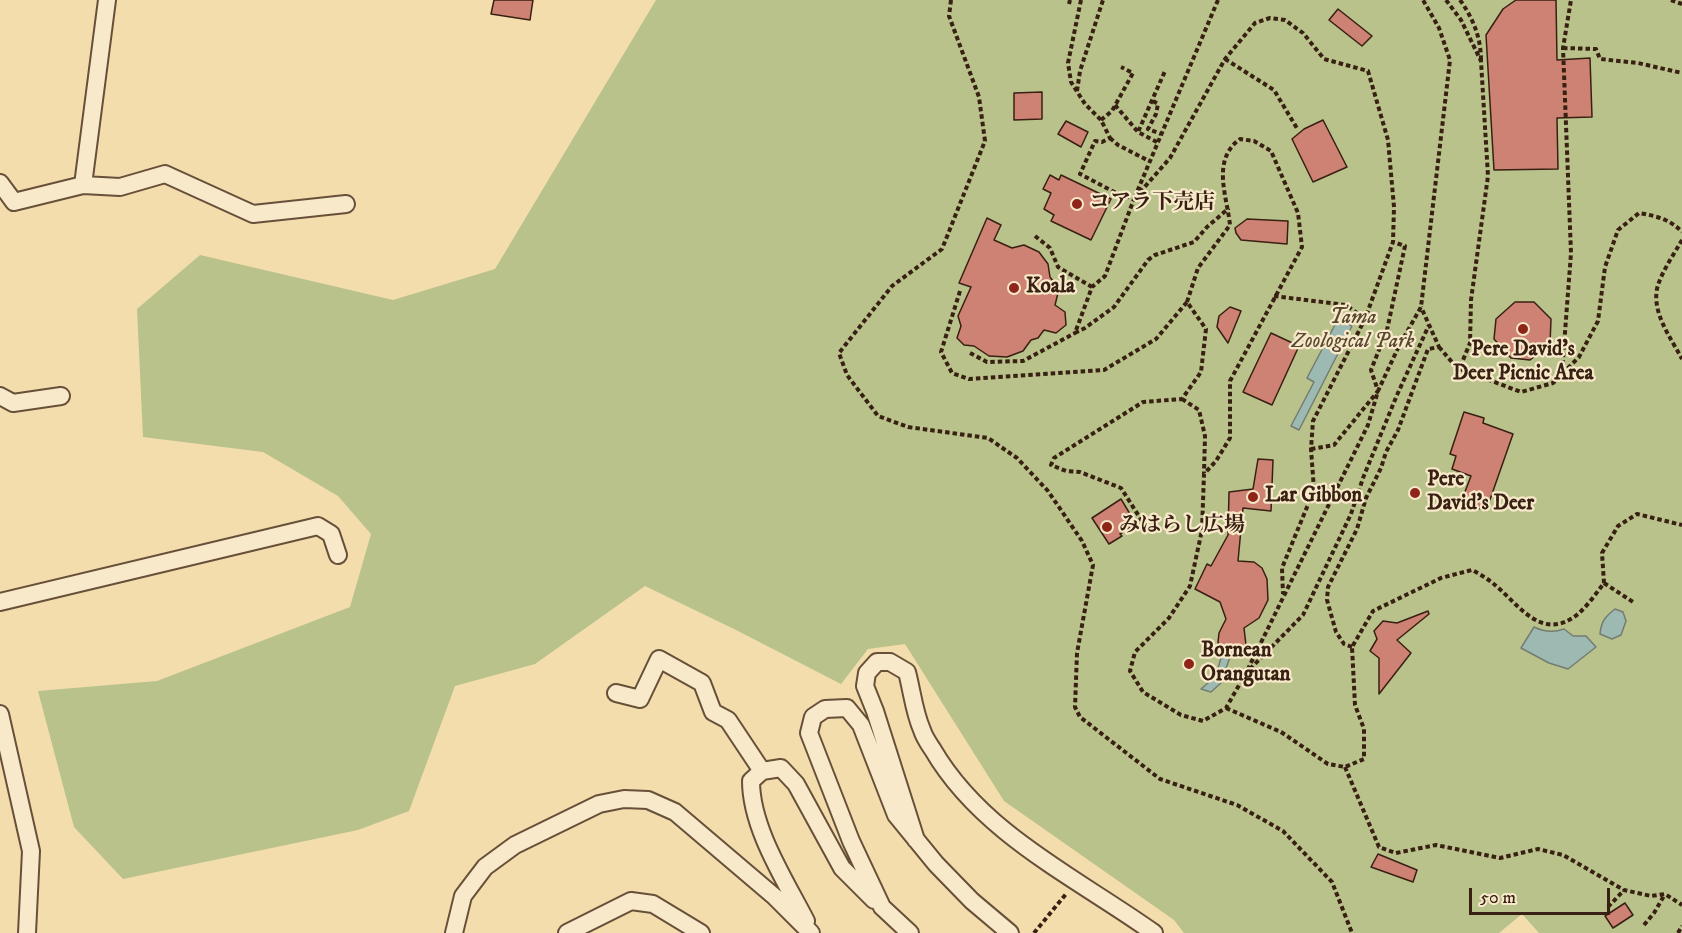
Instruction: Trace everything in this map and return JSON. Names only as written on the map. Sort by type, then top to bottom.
[{"type":"street","points":[[83,185],[107,0]]},
{"type":"street","points":[[0,183],[14,202],[83,185],[120,188],[165,174],[253,213],[346,204]]},
{"type":"street","points":[[0,396],[13,403],[62,396]]},
{"type":"street","points":[[0,602],[318,526],[331,534],[338,555]]},
{"type":"street","points":[[616,693],[640,699],[659,659],[702,684],[713,712],[728,720],[762,771]]},
{"type":"street","points":[[916,840],[865,686],[867,673],[877,662],[890,662],[907,672],[922,730],[946,771],[964,794],[992,820],[1041,858],[1154,933]]},
{"type":"street","points":[[882,907],[851,842],[809,734],[813,717],[825,709],[847,708],[861,725],[896,815],[936,864],[972,901],[1010,933]]},
{"type":"street","points":[[0,714],[31,851],[27,933]]},
{"type":"street","points":[[812,933],[768,846],[751,798],[751,781],[762,771],[781,768],[796,784],[842,868],[910,933]]},
{"type":"street","points":[[454,933],[463,896],[485,867],[515,845],[599,804],[624,799],[648,800],[675,812],[775,897],[812,933]]},
{"type":"street","points":[[567,933],[630,901],[653,904],[701,933]]},
{"type":"path","points":[[951,0],[949,16],[979,97],[985,141],[942,249],[892,286],[839,353],[847,375],[878,416],[908,427],[988,438],[1017,458],[1048,491],[1082,541],[1093,565],[1077,653],[1075,706],[1080,717],[1160,779],[1237,805],[1283,831],[1332,882],[1352,933]]},
{"type":"path","points":[[1081,0],[1068,63],[1071,82],[1085,104],[1101,120],[1110,138],[1149,162]]},
{"type":"path","points":[[1077,93],[1080,71],[1103,0]]},
{"type":"path","points":[[1075,333],[1092,287],[1105,276],[1134,198],[1218,0]]},
{"type":"path","points":[[1142,521],[1121,488],[1080,472],[1066,471],[1051,465],[1054,458],[1143,402],[1182,399],[1198,410],[1205,436],[1202,530],[1190,586],[1169,618],[1135,652],[1130,671],[1143,692],[1181,716],[1203,721],[1226,708],[1246,673],[1368,425],[1378,390],[1421,307],[1450,60],[1439,28],[1423,0]]},
{"type":"path","points":[[1446,0],[1461,20],[1481,61]]},
{"type":"path","points":[[1457,368],[1470,343],[1471,300],[1488,176],[1481,42],[1460,0]]},
{"type":"path","points":[[1562,373],[1571,253],[1563,48],[1571,0]]},
{"type":"path","points":[[1671,0],[1682,4]]},
{"type":"path","points":[[1134,198],[1170,158],[1225,59],[1255,23],[1270,18],[1285,20],[1303,33],[1324,58],[1368,71],[1388,140],[1394,207],[1393,242],[1365,319],[1313,421],[1311,449],[1314,490],[1282,568],[1283,595]]},
{"type":"path","points":[[1563,48],[1596,49],[1600,59],[1638,63],[1682,73]]},
{"type":"path","points":[[1225,59],[1274,90],[1298,130]]},
{"type":"path","points":[[1101,120],[1112,111],[1132,73],[1121,67]]},
{"type":"path","points":[[1138,132],[1165,71]]},
{"type":"path","points":[[1153,101],[1158,104],[1156,114],[1148,129],[1161,134]]},
{"type":"path","points":[[1114,105],[1138,132],[1158,142]]},
{"type":"path","points":[[1110,138],[1102,142],[1095,141],[1080,174],[1116,193],[1134,198]]},
{"type":"path","points":[[960,291],[941,352],[952,373],[969,379],[1104,370],[1156,339],[1187,302],[1198,268],[1230,225],[1222,186],[1225,159],[1229,147],[1240,139],[1254,141],[1271,152],[1298,213],[1302,247],[1230,381],[1230,438],[1216,461],[1204,474]]},
{"type":"path","points":[[969,353],[987,362],[1023,362],[1085,328],[1114,306],[1148,260],[1155,255],[1194,242],[1228,208]]},
{"type":"path","points":[[1421,307],[1439,347],[1457,368],[1521,392],[1553,383],[1579,357],[1598,321],[1605,267],[1618,230],[1639,213],[1656,216],[1676,225],[1682,232]]},
{"type":"path","points":[[1035,237],[1050,248],[1058,267],[1092,287]]},
{"type":"path","points":[[1682,240],[1658,286],[1656,301],[1662,325],[1682,359]]},
{"type":"path","points":[[1378,390],[1371,370],[1387,330],[1405,246],[1393,242]]},
{"type":"path","points":[[1274,296],[1346,305],[1365,319]]},
{"type":"path","points":[[1182,399],[1201,372],[1206,329],[1187,302]]},
{"type":"path","points":[[1246,673],[1303,615],[1351,513],[1397,395],[1429,325]]},
{"type":"path","points":[[1352,647],[1344,644],[1336,632],[1327,600],[1328,586],[1357,529],[1366,498],[1398,430],[1428,349],[1439,347]]},
{"type":"path","points":[[1311,449],[1334,445],[1378,390]]},
{"type":"path","points":[[1226,708],[1281,732],[1328,764],[1345,767],[1364,759],[1364,729],[1356,705],[1352,647],[1373,611],[1441,578],[1472,570],[1496,585],[1536,621],[1554,625],[1569,620],[1588,604],[1604,583],[1602,553],[1618,526],[1637,514],[1682,525]]},
{"type":"path","points":[[1604,583],[1633,602]]},
{"type":"path","points":[[1345,767],[1379,847],[1396,853],[1436,845],[1500,858],[1538,849],[1563,855],[1624,890],[1651,896],[1665,894],[1682,905]]},
{"type":"path","points":[[1608,907],[1624,890]]},
{"type":"path","points":[[1034,933],[1067,894]]},
{"type":"path","points":[[1644,926],[1665,894]]},
{"type":"path","points":[[1678,933],[1682,926]]},
{"type":"green space","name":"Tama Zoological Park","points":[[656,0],[1682,0],[1682,933],[1539,933],[1522,914],[1499,933],[1184,933],[1174,920],[1004,801],[905,644],[868,649],[841,684],[645,586],[535,664],[455,686],[409,811],[358,830],[123,879],[74,827],[38,691],[157,681],[350,607],[371,534],[338,496],[263,452],[143,437],[137,309],[200,255],[393,300],[495,269]]},
{"type":"water","points":[[1338,319],[1352,326],[1299,430],[1291,426],[1314,382],[1307,378]]},
{"type":"water","points":[[1615,609],[1623,612],[1626,621],[1621,635],[1612,639],[1600,634],[1604,619]]},
{"type":"water","points":[[1534,627],[1549,631],[1564,629],[1573,636],[1586,636],[1596,647],[1568,669],[1549,663],[1521,648]]},
{"type":"water","points":[[1222,654],[1230,657],[1221,683],[1211,692],[1201,689],[1216,676]]},
{"type":"building","points":[[494,0],[533,0],[530,20],[491,14]]},
{"type":"building","points":[[1516,0],[1556,0],[1557,60],[1590,58],[1592,117],[1557,118],[1558,169],[1494,170],[1486,35],[1503,9]]},
{"type":"building","points":[[1338,9],[1372,36],[1362,46],[1329,20]]},
{"type":"building","points":[[1042,92],[1042,119],[1014,120],[1014,93]]},
{"type":"building","points":[[1323,120],[1347,167],[1313,182],[1292,139],[1304,129]]},
{"type":"building","points":[[1066,121],[1088,132],[1081,147],[1058,134]]},
{"type":"building","name":"コアラ下売店","points":[[1050,175],[1059,180],[1061,175],[1111,199],[1091,240],[1051,221],[1054,215],[1044,209],[1051,193],[1043,189]]},
{"type":"building","name":"Koala","points":[[987,218],[1001,225],[994,240],[1012,248],[1024,245],[1039,252],[1048,264],[1050,277],[1059,289],[1055,305],[1065,312],[1066,325],[1056,333],[1044,330],[1038,338],[1031,340],[1023,351],[1007,357],[989,356],[974,346],[964,345],[957,338],[961,326],[958,316],[971,287],[959,283]]},
{"type":"building","points":[[1247,219],[1288,221],[1287,244],[1241,240],[1235,228]]},
{"type":"building","name":"Pere David's Deer Picnic Area","points":[[1515,302],[1534,302],[1551,319],[1550,344],[1530,360],[1511,358],[1494,339],[1496,319]]},
{"type":"building","points":[[1230,307],[1241,311],[1228,343],[1217,327],[1219,316]]},
{"type":"building","points":[[1271,333],[1299,346],[1272,405],[1243,392]]},
{"type":"building","points":[[1464,412],[1484,418],[1483,423],[1513,434],[1486,511],[1461,502],[1471,476],[1452,469],[1456,456],[1450,454]]},
{"type":"building","points":[[1258,459],[1273,460],[1271,511],[1243,508],[1238,561],[1254,562],[1262,568],[1267,579],[1268,600],[1259,618],[1244,628],[1246,645],[1237,654],[1229,654],[1221,650],[1218,642],[1219,633],[1226,619],[1220,602],[1195,589],[1207,564],[1211,566],[1228,535],[1229,492],[1253,489]]},
{"type":"building","points":[[1121,499],[1136,524],[1109,544],[1092,518]]},
{"type":"building","points":[[1428,611],[1429,614],[1397,640],[1411,653],[1379,694],[1379,658],[1370,651],[1377,639],[1374,631],[1383,621],[1397,623]]},
{"type":"building","points":[[1378,854],[1417,870],[1413,882],[1371,867]]},
{"type":"building","points":[[1625,903],[1633,915],[1613,928],[1605,916]]},
{"type":"place","name":"コアラ下売店","points":[[1077,204]]},
{"type":"place","name":"Koala","points":[[1014,288]]},
{"type":"place","name":"Pere David's Deer Picnic Area","points":[[1523,329]]},
{"type":"place","name":"Pere David's Deer","points":[[1415,493]]},
{"type":"place","name":"Lar Gibbon","points":[[1253,497]]},
{"type":"place","name":"みはらし広場","points":[[1107,527]]},
{"type":"place","name":"Bornean Orangutan","points":[[1189,664]]}]
